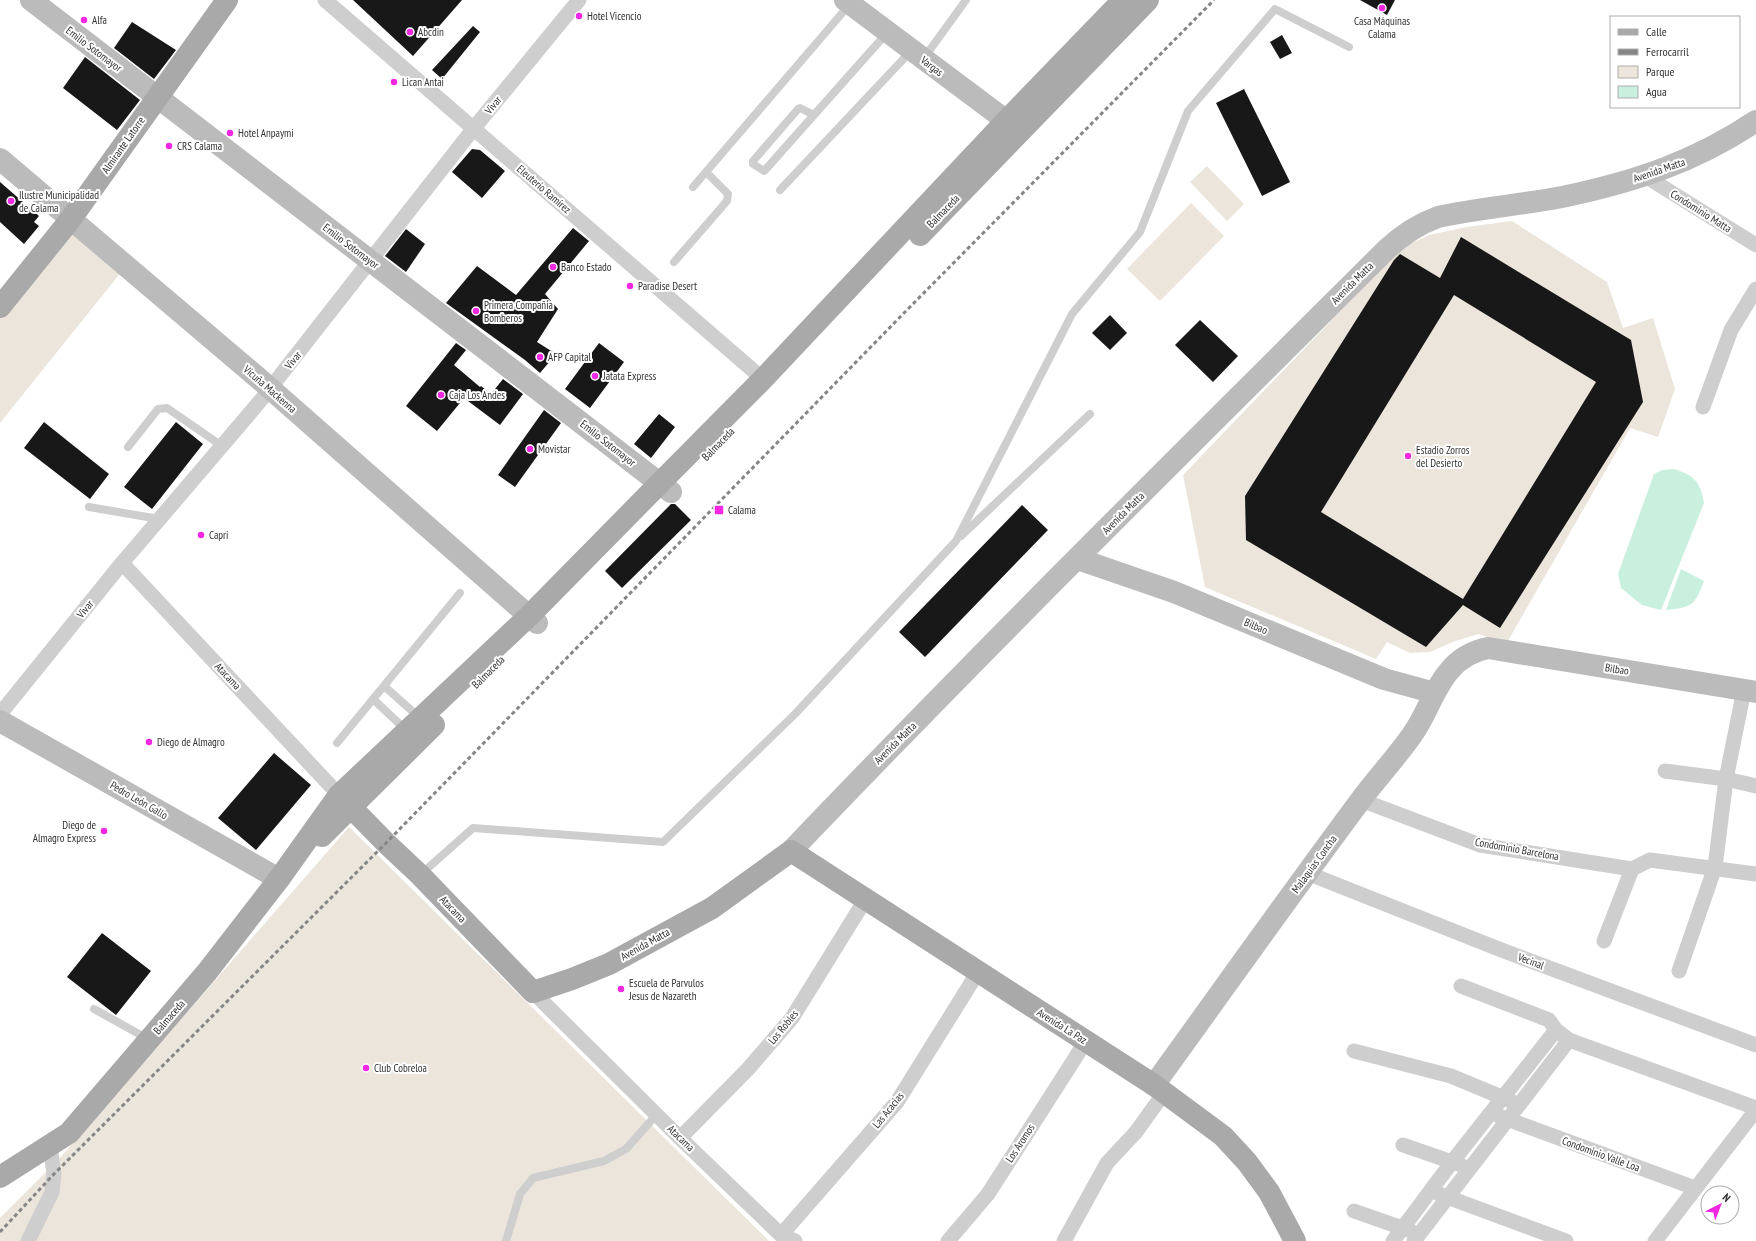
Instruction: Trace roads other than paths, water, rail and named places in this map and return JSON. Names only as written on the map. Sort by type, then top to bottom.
[{"type":"main road","name":"Almirante Latorre","points":[[0,307],[70,220],[227,0]]},
{"type":"main road","name":"Balmaceda","points":[[345,801],[533,620],[666,488],[1013,126],[1123,0]]},
{"type":"main road","name":"Balmaceda","points":[[666,488],[763,379],[1013,126],[1148,0]]},
{"type":"main road","name":"Balmaceda","points":[[0,1177],[69,1133],[207,972],[278,879],[413,725],[533,620]]},
{"type":"main road","name":"Atacama","points":[[345,801],[420,875],[533,992]]},
{"type":"main road","name":"Avenida La Paz","points":[[791,851],[1159,1089],[1223,1136],[1247,1162],[1270,1192],[1295,1241]]},
{"type":"main road","name":"Avenida Matta","points":[[533,992],[572,979],[609,964],[698,915],[752,880],[791,851]]},
{"type":"street","name":"Emilio Sotomayor","points":[[31,0],[666,488]]},
{"type":"street","name":"Eleuterio Ramírez","points":[[325,0],[763,379]]},
{"type":"street","name":"Vivar","points":[[0,714],[122,563],[269,389],[372,261],[474,128],[578,0]]},
{"type":"street","name":"Vargas","points":[[846,1],[1013,126]]},
{"type":"street","name":"Avenida Matta","points":[[791,851],[877,762],[1381,254],[1404,234],[1438,217],[1562,197],[1645,176],[1669,168],[1713,148],[1756,121]]},
{"type":"street","name":"Vicuña Mackenna","points":[[0,159],[269,389],[533,620]]},
{"type":"street","name":"Condominio Matta","points":[[1645,176],[1756,245]]},
{"type":"street","points":[[1703,407],[1731,330],[1756,289]]},
{"type":"street","name":"Bilbao","points":[[1078,559],[1174,592],[1384,679],[1435,693]]},
{"type":"street","name":"Atacama","points":[[122,563],[345,801]]},
{"type":"street","name":"Bilbao","points":[[1478,650],[1488,648],[1750,691]]},
{"type":"street","name":"Malaquías Concha","points":[[1159,1089],[1307,873],[1361,800],[1412,735],[1424,717],[1435,693],[1449,670],[1462,658],[1478,650]]},
{"type":"street","points":[[1679,971],[1715,867],[1726,779],[1750,691]]},
{"type":"street","name":"Pedro León Gallo","points":[[0,721],[278,879]]},
{"type":"street","points":[[1665,772],[1726,779],[1756,786]]},
{"type":"street","name":"Condominio Barcelona","points":[[1361,800],[1480,845],[1632,869]]},
{"type":"street","points":[[1604,941],[1632,869],[1650,860],[1715,867],[1756,874]]},
{"type":"street","name":"Vecinal","points":[[1307,873],[1504,951],[1756,1045]]},
{"type":"street","name":"Los Robles","points":[[680,1138],[748,1069],[792,1018],[865,900]]},
{"type":"street","name":"Las Acacias","points":[[781,1234],[897,1102],[978,972]]},
{"type":"street","points":[[1461,986],[1549,1020],[1556,1030],[1569,1040],[1756,1109],[1655,1241]]},
{"type":"street","name":"Atacama","points":[[533,992],[680,1138],[781,1234],[795,1241]]},
{"type":"street","points":[[1393,1241],[1452,1162],[1556,1030]]},
{"type":"street","points":[[1354,1211],[1403,1228],[1417,1237],[1518,1104],[1569,1040]]},
{"type":"street","name":"Los Aromos","points":[[948,1241],[988,1194],[1086,1041]]},
{"type":"street","points":[[1354,1051],[1451,1076],[1518,1104]]},
{"type":"street","points":[[1064,1241],[1107,1162],[1136,1132],[1159,1089]]},
{"type":"street","name":"Condominio Valle Loa","points":[[1491,1113],[1695,1188]]},
{"type":"street","points":[[28,1241],[52,1192],[54,1174],[50,1145]]},
{"type":"street","points":[[1403,1145],[1469,1168]]},
{"type":"street","points":[[1430,1191],[1566,1241]]},
{"type":"lane","points":[[780,190],[917,54],[966,0]]},
{"type":"lane","points":[[693,187],[846,1]]},
{"type":"lane","points":[[956,541],[1072,314],[1140,232],[1188,111],[1275,10],[1349,47]]},
{"type":"lane","points":[[814,115],[800,108],[798,109],[753,161],[754,164],[764,171],[766,169],[888,32]]},
{"type":"lane","points":[[674,262],[726,201],[728,194],[706,172]]},
{"type":"lane","points":[[128,447],[158,409],[167,408],[175,412],[222,446]]},
{"type":"lane","points":[[420,875],[473,828],[663,842],[794,714],[956,541],[1090,414]]},
{"type":"lane","points":[[88,507],[160,519]]},
{"type":"lane","points":[[337,742],[460,594]]},
{"type":"lane","points":[[384,686],[413,725]]},
{"type":"lane","points":[[373,699],[413,725]]},
{"type":"lane","points":[[94,1009],[149,1040]]},
{"type":"lane","points":[[506,1241],[520,1194],[533,1178],[604,1161],[626,1149],[657,1114]]},
{"type":"water","points":[[1674,469],[1687,474],[1695,480],[1701,489],[1704,503],[1661,610],[1642,605],[1621,588],[1618,574],[1654,474],[1662,470]]},
{"type":"water","points":[[1681,569],[1704,581],[1698,595],[1692,603],[1682,608],[1666,610]]},
{"type":"railway","points":[[0,1232],[54,1174],[386,843],[903,314],[1214,0]]},
{"type":"place","name":"Casa Máquinas Calama","points":[[1382,8]]},
{"type":"place","name":"Hotel Vicencio","points":[[579,16]]},
{"type":"place","name":"Alfa","points":[[84,20]]},
{"type":"place","name":"Abcdin","points":[[410,32]]},
{"type":"place","name":"Lican Antai","points":[[394,82]]},
{"type":"place","name":"Hotel Anpaymi","points":[[230,133]]},
{"type":"place","name":"CRS Calama","points":[[169,146]]},
{"type":"place","name":"Ilustre Municipalidad de Calama","points":[[11,201]]},
{"type":"place","name":"Banco Estado","points":[[553,267]]},
{"type":"place","name":"Paradise Desert","points":[[630,286]]},
{"type":"place","name":"Primera Compañia Bomberos","points":[[476,311]]},
{"type":"place","name":"AFP Capital","points":[[540,357]]},
{"type":"place","name":"Jatata Express","points":[[595,376]]},
{"type":"place","name":"Caja Los Andes","points":[[441,395]]},
{"type":"place","name":"Movistar","points":[[530,449]]},
{"type":"place","name":"Estadio Zorros del Desierto","points":[[1408,456]]},
{"type":"place","name":"Calama","points":[[719,510]]},
{"type":"place","name":"Capri","points":[[201,535]]},
{"type":"place","name":"Diego de Almagro","points":[[149,742]]},
{"type":"place","name":"Diego de Almagro Express","points":[[104,831]]},
{"type":"place","name":"Escuela de Parvulos Jesus de Nazareth","points":[[621,989]]},
{"type":"place","name":"Club Cobreloa","points":[[366,1068]]}]
